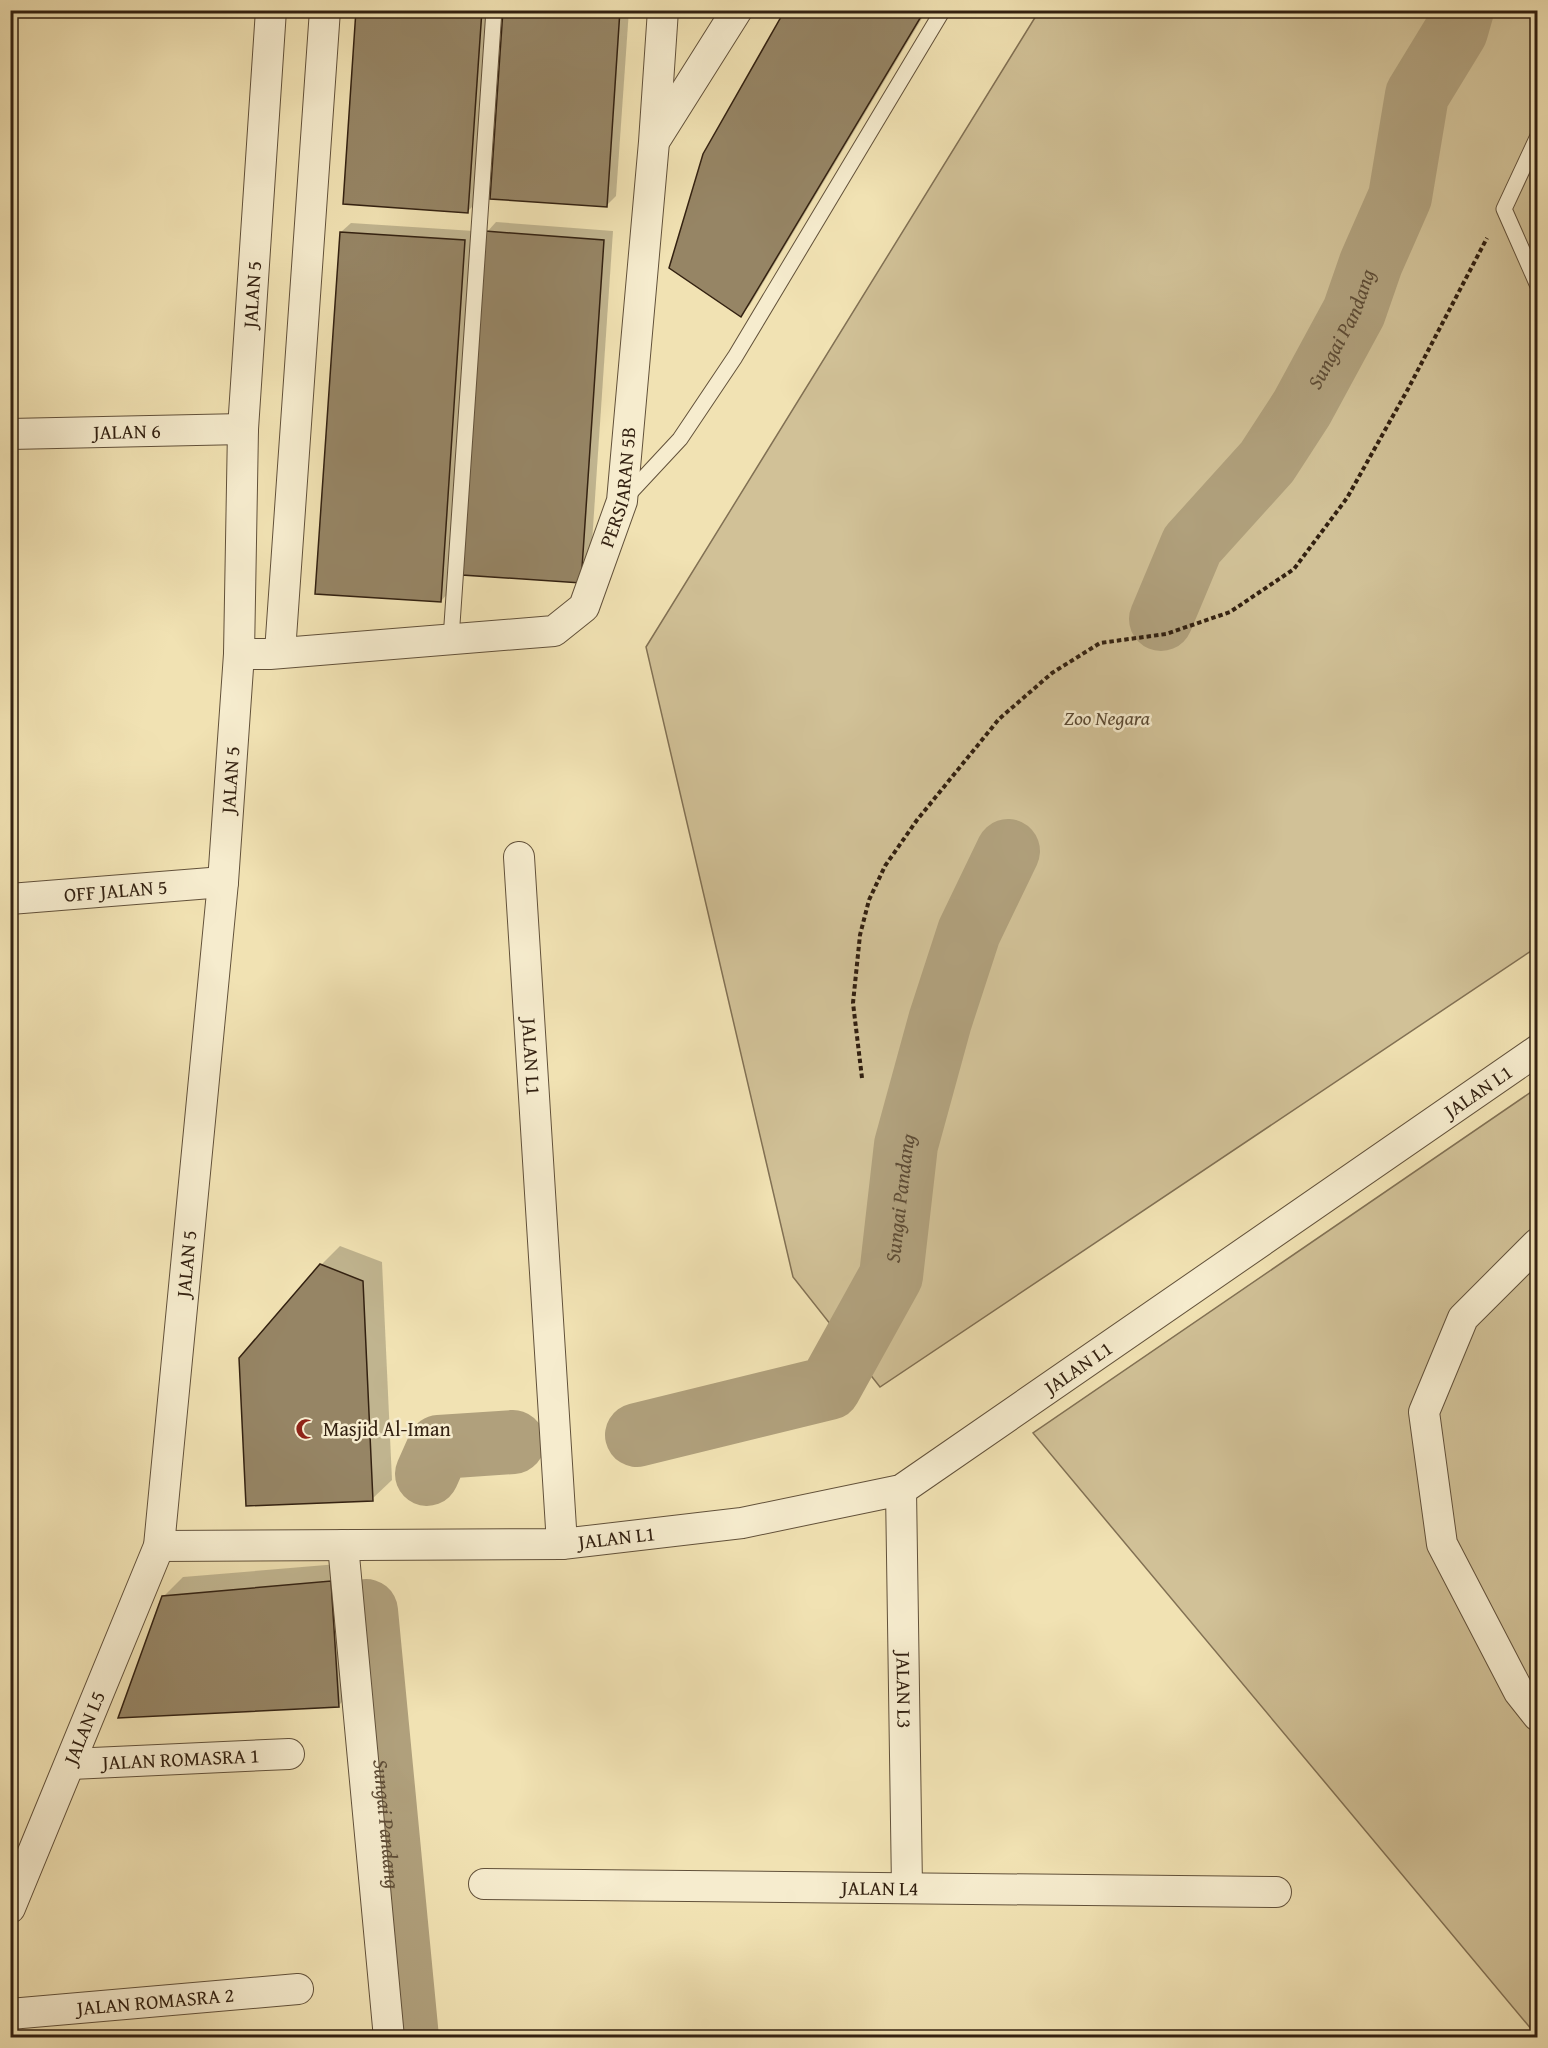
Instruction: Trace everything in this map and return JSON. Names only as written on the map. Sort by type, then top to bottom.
[{"type":"street","name":"JALAN 5","points":[[159,1546],[223,882],[239,654],[243,429],[271,10]]},
{"type":"street","points":[[280,652],[325,10]]},
{"type":"street","name":"PERSIARAN 5B","points":[[239,654],[554,631],[584,607],[622,501],[654,142],[663,10]]},
{"type":"street","points":[[654,142],[736,10]]},
{"type":"street","name":"JALAN 6","points":[[10,434],[243,429]]},
{"type":"street","name":"JALAN L1","points":[[519,857],[562,1544]]},
{"type":"street","name":"OFF JALAN 5","points":[[10,899],[223,882]]},
{"type":"street","name":"JALAN L1","points":[[159,1546],[562,1544],[742,1523],[901,1490],[1538,1050]]},
{"type":"street","points":[[1538,1243],[1463,1318],[1424,1412],[1442,1544],[1519,1692],[1538,1716]]},
{"type":"street","name":"JALAN L3","points":[[901,1490],[907,1888]]},
{"type":"street","points":[[343,1545],[389,2037]]},
{"type":"street","name":"JALAN L5","points":[[10,1908],[159,1546]]},
{"type":"street","name":"JALAN ROMASRA 1","points":[[71,1764],[289,1754]]},
{"type":"street","name":"JALAN L4","points":[[484,1884],[1276,1892]]},
{"type":"street","name":"JALAN ROMASRA 2","points":[[10,2013],[298,1989]]},
{"type":"lane","points":[[451,639],[494,10]]},
{"type":"lane","points":[[622,501],[680,439],[735,357],[943,10]]},
{"type":"lane","points":[[1538,136],[1504,209],[1538,286]]},
{"type":"path","points":[[862,1078],[853,1003],[860,935],[869,900],[885,866],[917,820],[999,719],[1052,673],[1100,643],[1166,634],[1230,612],[1294,569],[1347,498],[1504,209]]},
{"type":"green space","name":"Zoo Negara","points":[[1039,11],[1537,11],[1537,947],[880,1387],[793,1277],[646,647]]},
{"type":"green space","points":[[1537,1088],[1537,2036],[1033,1433]]},
{"type":"building","points":[[356,10],[482,10],[468,213],[343,204]]},
{"type":"building","points":[[503,10],[620,10],[607,207],[490,199]]},
{"type":"building","points":[[785,10],[925,10],[741,317],[669,268],[703,154]]},
{"type":"building","points":[[485,231],[604,240],[581,583],[462,575]]},
{"type":"building","points":[[340,232],[465,240],[441,602],[315,594]]},
{"type":"building","name":"Masjid Al-Iman","points":[[320,1264],[363,1281],[373,1501],[246,1506],[239,1358]]},
{"type":"building","points":[[331,1581],[339,1707],[118,1718],[162,1596]]},
{"type":"waterway","name":"Sungai Pandang","points":[[1161,619],[1192,545],[1267,462],[1302,408],[1354,312],[1371,263],[1400,197],[1417,95],[1456,31],[1462,10]]},
{"type":"waterway","name":"Sungai Pandang","points":[[637,1435],[829,1388],[891,1276],[906,1145],[940,1021],[969,932],[1008,851]]},
{"type":"waterway","name":"Sungai Pandang","points":[[427,1474],[439,1447],[513,1442]]},
{"type":"waterway","name":"Sungai Pandang","points":[[366,1611],[407,2038]]},
{"type":"place","name":"Masjid Al-Iman","points":[[306,1429]]}]
